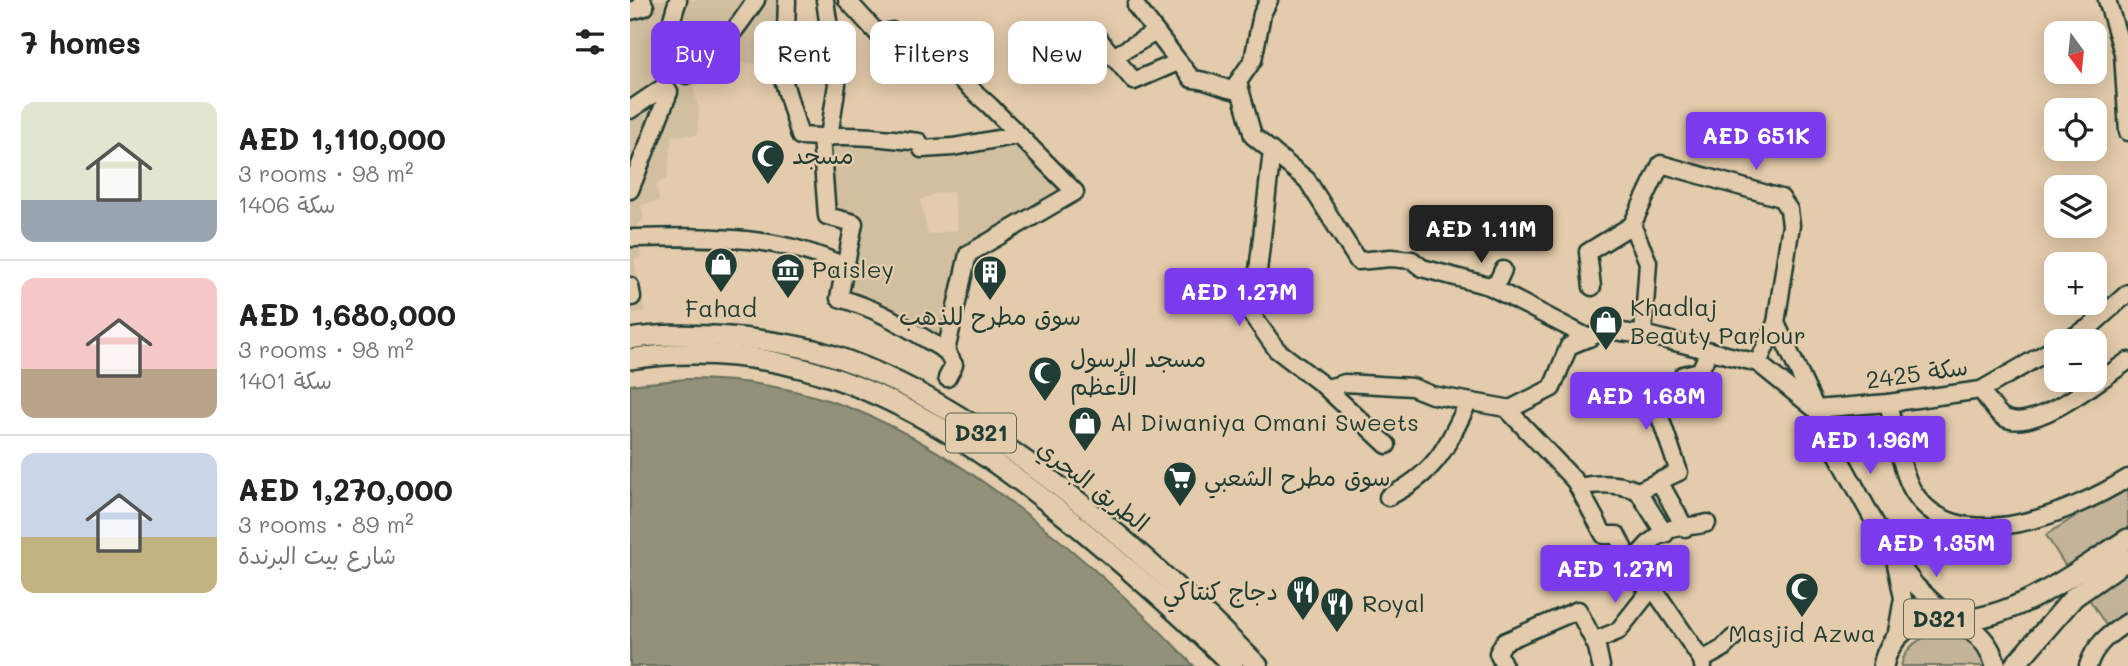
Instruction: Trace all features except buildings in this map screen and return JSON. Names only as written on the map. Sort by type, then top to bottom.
[{"type":"main road","name":"الطريق البحري","points":[[630,339],[684,335],[771,341],[815,351],[895,382],[995,442],[1132,545],[1258,666]]},
{"type":"main road","name":"الطريق البحري","points":[[630,359],[685,354],[759,359],[833,376],[895,402],[995,462],[1056,509],[1188,621],[1233,666]]},
{"type":"main road","name":"D321","points":[[1867,666],[1889,651],[1922,621],[1981,619],[2006,611],[2128,539]]},
{"type":"main road","points":[[2014,666],[2074,597],[2128,559]]},
{"type":"main road","name":"D321","points":[[1954,620],[1984,639],[1996,666]]},
{"type":"street","points":[[630,12],[645,7],[642,0]]},
{"type":"street","points":[[670,21],[678,0]]},
{"type":"street","points":[[740,25],[756,0]]},
{"type":"street","points":[[787,0],[786,31],[771,39],[800,136],[853,135],[919,142],[922,149],[953,147],[1018,135]]},
{"type":"street","points":[[825,0],[836,84],[825,137],[827,216],[854,223],[839,298],[874,308],[901,321],[946,351],[954,365],[947,378]]},
{"type":"street","points":[[847,0],[879,35],[892,31],[918,41],[1075,192],[968,254],[946,351]]},
{"type":"street","points":[[1269,0],[1262,14],[1253,60],[1238,82],[1253,136],[1307,180],[1358,261],[1391,258],[1412,260],[1422,268],[1489,286],[1589,338]]},
{"type":"street","points":[[2107,0],[2123,53],[2128,132]]},
{"type":"street","points":[[1136,6],[1154,33],[1192,79],[1212,80],[1227,90],[1239,91]]},
{"type":"street","points":[[1113,57],[1154,33]]},
{"type":"street","points":[[1107,50],[1134,81],[1178,62]]},
{"type":"street","points":[[630,110],[666,90],[630,190]]},
{"type":"street","points":[[1272,151],[1258,271],[1245,304],[1277,350],[1327,388],[1387,445]]},
{"type":"street","points":[[1592,287],[1588,252],[1632,225],[1661,164],[1780,198],[1787,203],[1791,217],[1776,323],[1758,363]]},
{"type":"street","points":[[1632,225],[1648,262],[1643,335]]},
{"type":"street","points":[[630,238],[746,238],[761,243],[799,247],[846,267]]},
{"type":"street","points":[[1489,286],[1498,281],[1503,271]]},
{"type":"street","points":[[2086,329],[2128,293]]},
{"type":"street","points":[[1776,323],[1815,409],[1895,558],[1916,586],[1954,620]]},
{"type":"street","points":[[1508,410],[1552,388],[1569,346],[1607,330],[1643,335],[1758,363],[1815,409]]},
{"type":"street","points":[[1638,491],[1679,472],[1661,420],[1657,397],[1679,393],[1683,375],[1700,371],[1709,351]]},
{"type":"street","name":"سكة 2425","points":[[1815,409],[1888,403],[1981,390],[2044,354]]},
{"type":"street","points":[[1981,390],[2003,418],[2021,422],[2048,413],[2128,361]]},
{"type":"street","points":[[1327,388],[1345,383],[1412,387],[1468,403],[1508,410],[1557,459],[1578,487],[1601,531],[1607,537],[1617,535],[1640,582],[1652,588],[1702,663],[1733,638]]},
{"type":"street","points":[[1388,497],[1431,469],[1440,459],[1447,439],[1468,403]]},
{"type":"street","points":[[1888,403],[1913,491],[1940,519],[1980,529],[2042,518],[2106,492],[2128,478]]},
{"type":"street","points":[[1659,481],[1685,528]]},
{"type":"street","points":[[1578,487],[1600,484],[1627,486],[1638,491],[1665,534]]},
{"type":"street","points":[[1632,565],[1653,540],[1678,527],[1707,523]]},
{"type":"street","points":[[1889,651],[1903,598],[1895,558]]},
{"type":"street","points":[[1594,641],[1618,631],[1652,588]]},
{"type":"street","points":[[1504,666],[1497,653],[1504,642],[1578,610],[1594,641],[1601,666]]},
{"type":"street","points":[[2088,666],[2093,651],[2102,640],[2128,622]]},
{"type":"shaded area","points":[[645,0],[789,0],[781,21],[754,21],[754,63],[740,65],[740,21],[651,21],[651,84],[699,84],[693,87],[699,108],[697,135],[672,136],[667,179],[656,184],[659,201],[641,205],[644,220],[637,224],[641,257],[634,260],[645,312],[630,313],[630,7]]},
{"type":"shaded area","points":[[1020,136],[1070,192],[968,254],[946,351],[839,298],[854,224],[827,216],[825,142],[919,142]],"holes":[[[953,192],[958,230],[928,235],[920,200],[936,193]]]},
{"type":"shaded area","points":[[686,379],[722,380],[792,390],[875,418],[925,444],[975,476],[1072,551],[1117,590],[1194,666],[630,666],[630,385]]},
{"type":"shaded area","points":[[2128,483],[2128,532],[2068,570],[2046,535]]},
{"type":"shaded area","points":[[2128,568],[2128,617],[2109,630],[2086,594]]},
{"type":"shaded area","points":[[1936,632],[1960,637],[1973,645],[1986,666],[1901,666],[1906,653],[1914,644]]},
{"type":"place","name":"مسجد","points":[[768,186]]},
{"type":"place","name":"Fahad","points":[[721,294]]},
{"type":"place","name":"Paisley","points":[[788,300]]},
{"type":"place","name":"سوق مطرح للذهب","points":[[990,302]]},
{"type":"place","name":"Khadlaj Beauty Parlour","points":[[1606,352]]},
{"type":"place","name":"مسجد الرسول الأعظم","points":[[1045,403]]},
{"type":"place","name":"Al Diwaniya Omani Sweets","points":[[1085,453]]},
{"type":"place","name":"سوق مطرح الشعبي","points":[[1180,508]]},
{"type":"place","name":"Masjid Azwa","points":[[1802,619]]},
{"type":"place","name":"دجاج كنتاكي","points":[[1303,622]]},
{"type":"place","name":"Royal","points":[[1337,634]]}]
